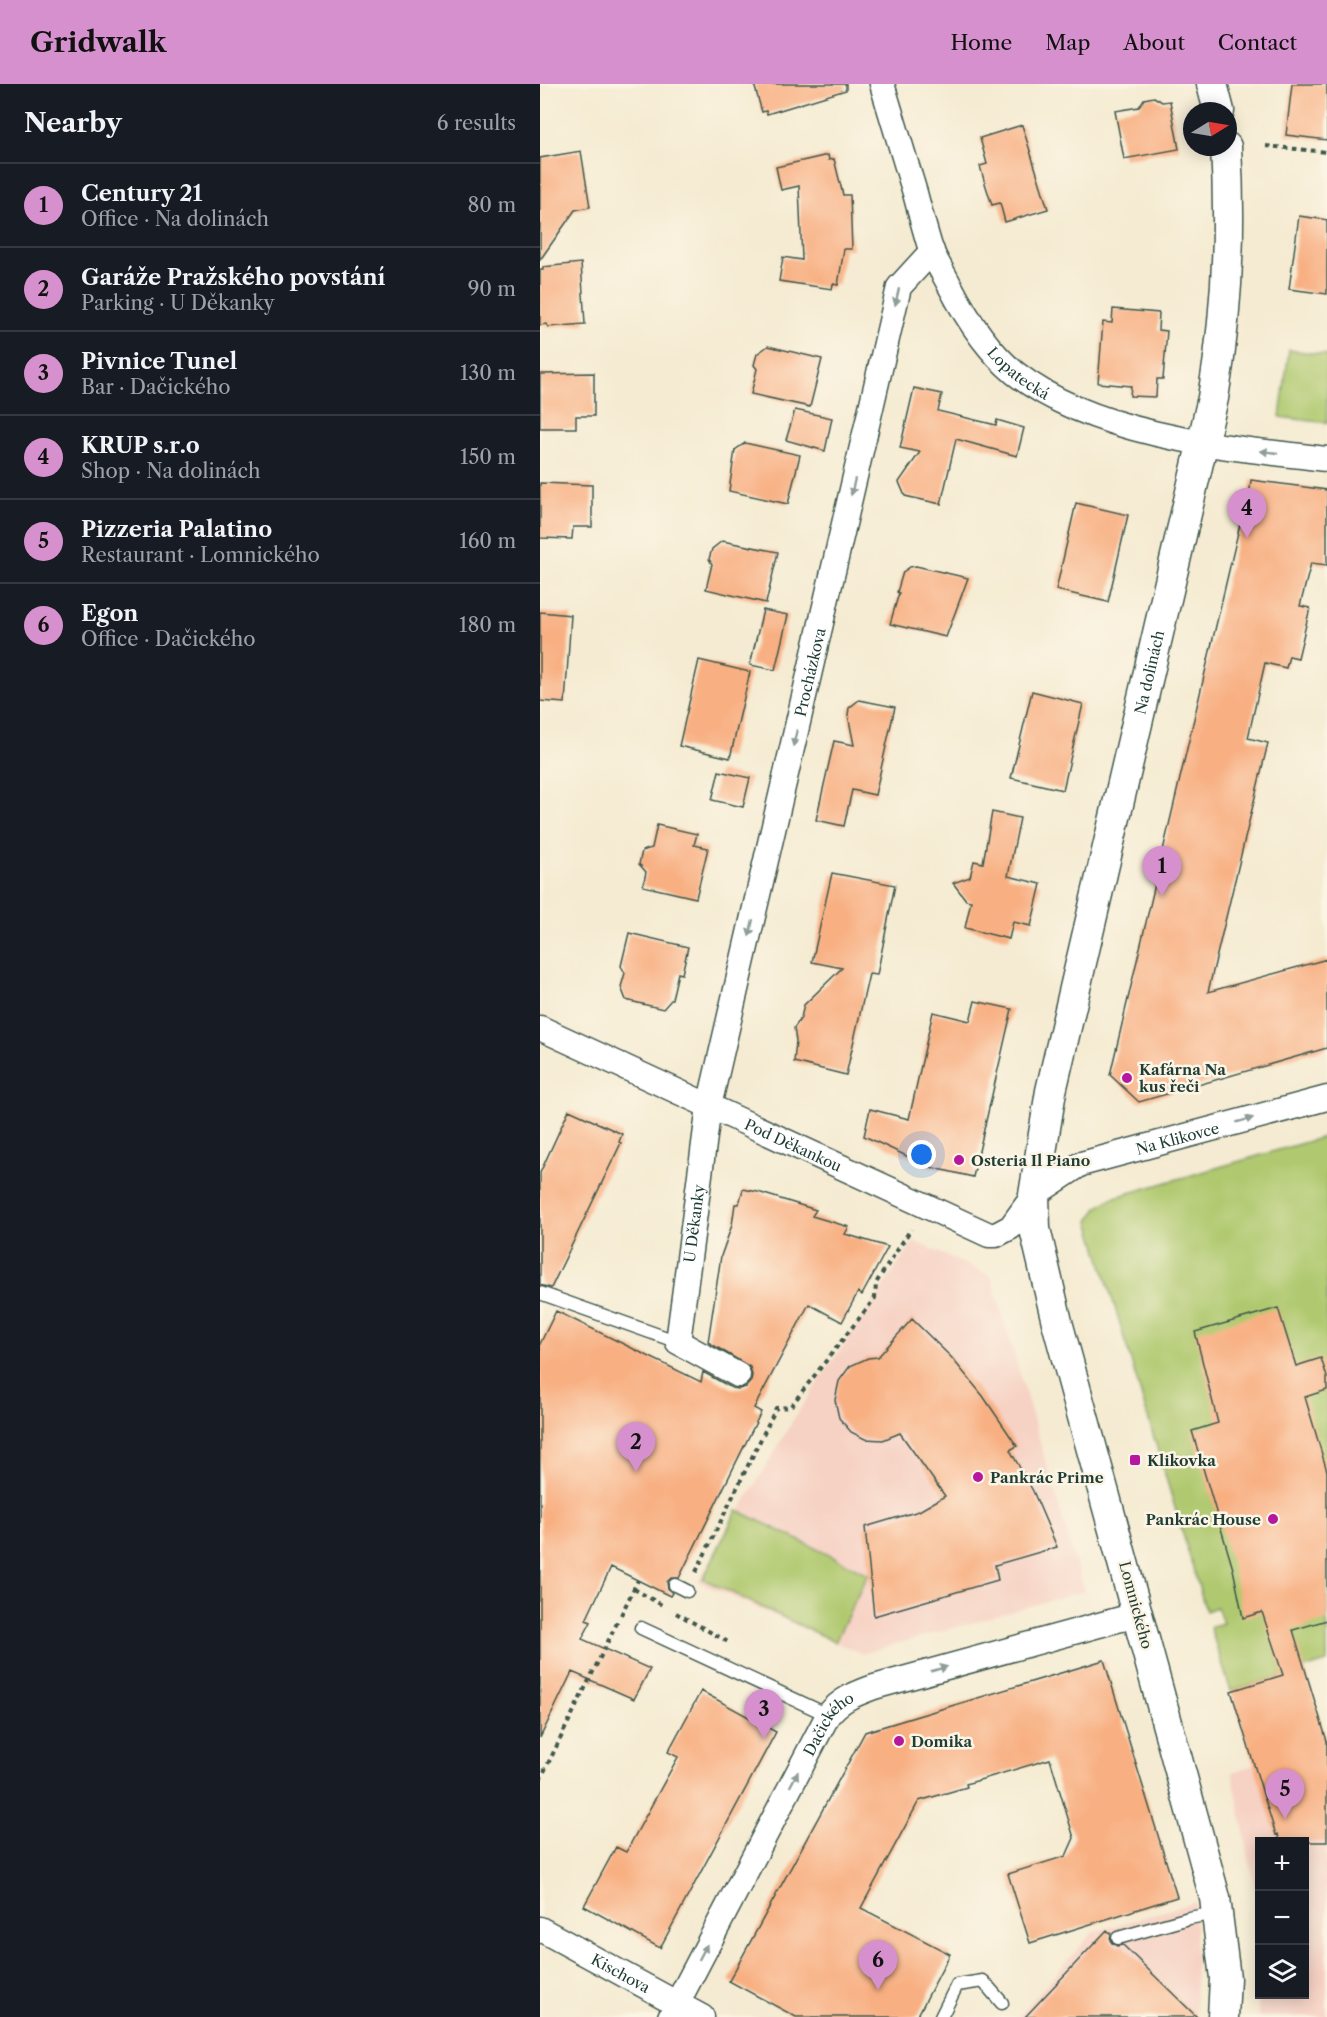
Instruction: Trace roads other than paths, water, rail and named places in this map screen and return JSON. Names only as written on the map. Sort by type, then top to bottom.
[{"type":"street","name":"Lopatecká","points":[[882,84],[932,251],[961,308],[995,353],[1014,372],[1075,408],[1115,423],[1202,443],[1327,459]]},
{"type":"street","points":[[1212,84],[1217,102]]},
{"type":"street","name":"Na dolinách","points":[[1034,1195],[1051,1091],[1202,443],[1222,346],[1229,209],[1226,156]]},
{"type":"street","name":"Procházkova","points":[[709,1106],[899,287],[932,251]]},
{"type":"street","name":"Pod Děkankou","points":[[540,1028],[989,1235],[1004,1232],[1011,1227],[1034,1195]]},
{"type":"street","name":"Na Klikovce","points":[[1034,1195],[1081,1164],[1327,1098]]},
{"type":"street","name":"U Děkanky","points":[[678,1342],[709,1106]]},
{"type":"street","name":"Lomnického","points":[[1034,1195],[1035,1229],[1044,1271],[1139,1614],[1218,1913],[1225,1978],[1223,2017]]},
{"type":"street","points":[[678,1342],[738,1375]]},
{"type":"street","name":"Dačického","points":[[673,2010],[828,1715],[837,1704],[851,1695],[866,1690],[1139,1614]]},
{"type":"street","name":"Kischova","points":[[540,1929],[673,2010],[702,2017]]},
{"type":"lane","points":[[540,1293],[678,1342]]},
{"type":"lane","points":[[675,1585],[687,1591]]},
{"type":"lane","points":[[641,1628],[828,1715]]},
{"type":"lane","points":[[1118,1938],[1189,1918],[1218,1913]]},
{"type":"lane","points":[[941,2017],[957,1985],[983,1981],[1002,2003]]},
{"type":"place","name":"KRUP s.r.o","points":[[1247,538]]},
{"type":"place","name":"Century 21","points":[[1162,896]]},
{"type":"place","name":"Kafárna Na kus řeči","points":[[1127,1078]]},
{"type":"place","name":"Osteria Il Piano","points":[[959,1160]]},
{"type":"place","name":"Klikovka","points":[[1135,1460]]},
{"type":"place","name":"Garáže Pražského povstání","points":[[636,1472]]},
{"type":"place","name":"Pankrác Prime","points":[[978,1477]]},
{"type":"place","name":"Pankrác House","points":[[1273,1519]]},
{"type":"place","name":"Pivnice Tunel","points":[[764,1739]]},
{"type":"place","name":"Domika","points":[[899,1741]]},
{"type":"place","name":"Pizzeria Palatino","points":[[1285,1819]]},
{"type":"place","name":"Egon","points":[[878,1990]]}]
